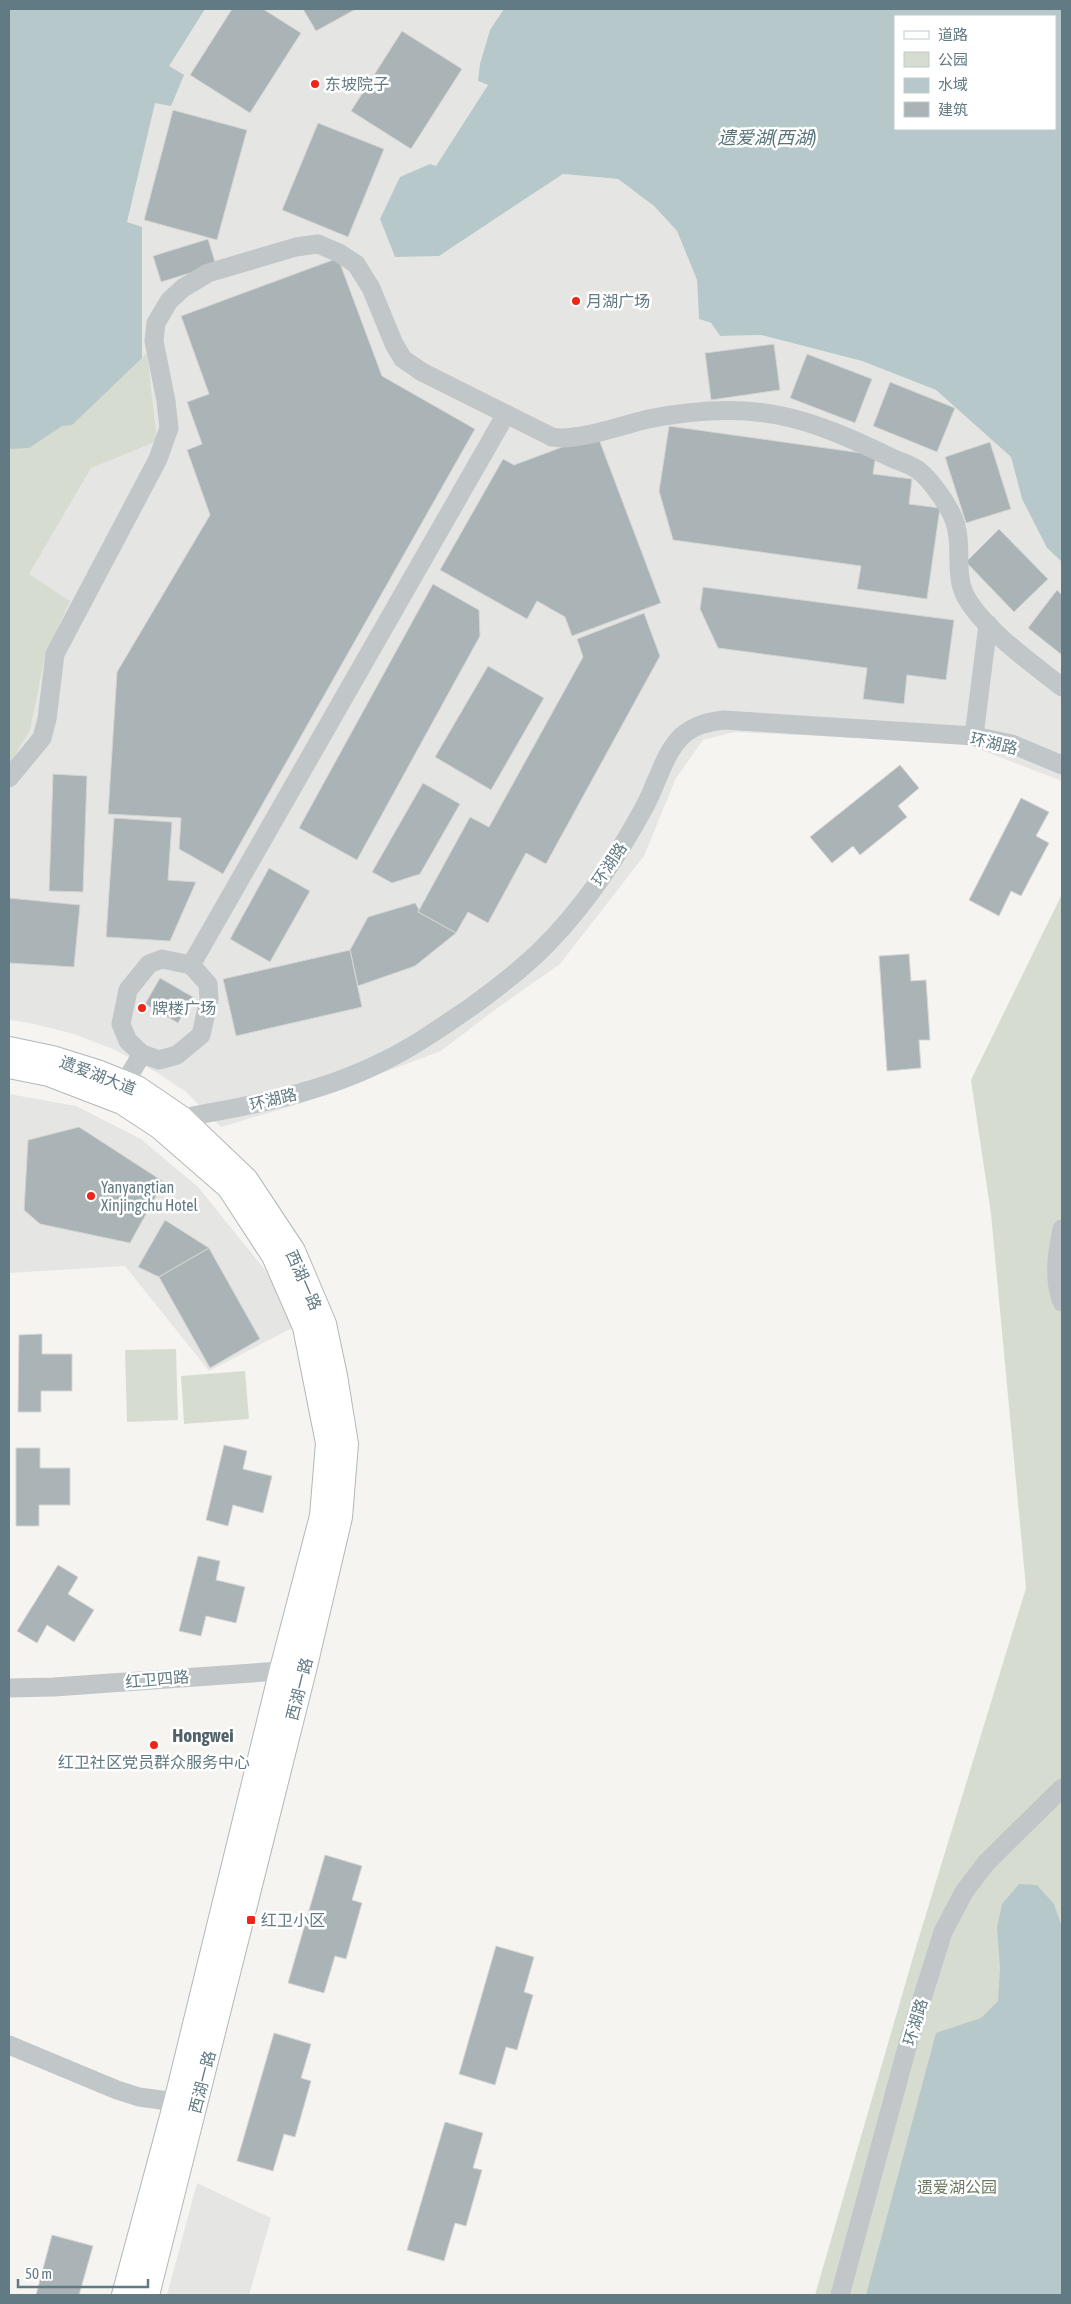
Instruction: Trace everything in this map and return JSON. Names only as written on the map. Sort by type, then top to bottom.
[{"type":"main road","name":"遗爱湖大道","points":[[9,1049],[52,1058],[119,1091],[170,1123]]},
{"type":"main road","name":"遗爱湖大道","points":[[9,1066],[119,1091]]},
{"type":"main road","name":"西湖一路","points":[[147,2295],[293,1670],[322,1516],[328,1443],[305,1327],[274,1256],[229,1186],[170,1123]]},
{"type":"main road","name":"西湖一路","points":[[124,2295],[293,1670]]},
{"type":"street","points":[[9,778],[42,738],[47,719],[55,654],[158,459],[169,428],[166,401],[154,341],[156,323],[169,301],[183,288],[208,273],[296,246],[318,244],[339,253],[356,264],[371,288],[394,344],[403,360],[422,372],[561,439],[570,439],[650,419],[694,413],[730,411],[776,415],[816,426],[881,452],[918,470],[937,490],[956,525],[964,592],[975,611],[1062,687]]},
{"type":"street","points":[[191,965],[506,414]]},
{"type":"street","points":[[974,736],[988,624]]},
{"type":"street","name":"环湖路","points":[[170,1123],[285,1097],[359,1072],[383,1062],[430,1035],[488,994],[544,947],[609,867],[646,805],[672,750],[681,737],[690,729],[706,722],[724,720],[974,736],[1012,744],[1062,766]]},
{"type":"street","points":[[162,959],[191,965],[208,984],[210,999],[201,1035],[177,1055],[159,1060],[142,1054],[128,1042],[121,1024],[128,990],[149,964],[162,959]]},
{"type":"street","points":[[119,1091],[142,1054]]},
{"type":"street","points":[[1062,1229],[1056,1271],[1058,1292],[1062,1302]]},
{"type":"street","name":"红卫四路","points":[[9,1688],[54,1688],[293,1670]]},
{"type":"street","name":"环湖路","points":[[840,2295],[909,2040],[943,1932],[964,1892],[986,1863],[1062,1788]]},
{"type":"street","points":[[9,2044],[116,2090],[138,2096],[176,2102]]},
{"type":"shaded area","points":[[205,9],[504,9],[478,81],[488,85],[436,166],[439,256],[563,174],[618,179],[654,206],[677,231],[697,280],[699,319],[711,323],[720,336],[761,335],[862,361],[936,390],[1011,457],[1022,499],[1047,548],[1062,562],[1062,781],[963,743],[735,732],[703,740],[676,778],[644,856],[560,964],[441,1051],[305,1102],[221,1127],[186,1092],[156,1072],[115,1050],[74,1034],[9,1020],[9,449],[142,358],[142,227],[127,223],[155,103],[171,105],[168,66]]},
{"type":"shaded area","points":[[9,1094],[76,1106],[141,1139],[198,1187],[265,1270],[296,1326],[209,1371],[125,1266],[9,1273]]},
{"type":"shaded area","points":[[197,2183],[271,2218],[249,2295],[167,2295]]},
{"type":"green space","points":[[9,9],[205,9],[169,66],[184,75],[171,106],[155,103],[127,222],[142,227],[142,357],[147,353],[157,441],[91,468],[29,574],[70,601],[45,656],[30,730],[9,765]]},
{"type":"green space","name":"遗爱湖公园","points":[[1062,894],[1062,2295],[815,2295],[916,1947],[1026,1588],[991,1214],[971,1080]]},
{"type":"green space","points":[[176,1349],[178,1420],[127,1422],[125,1350]]},
{"type":"green space","points":[[245,1371],[249,1419],[184,1424],[181,1376]]},
{"type":"water","points":[[9,9],[205,9],[169,66],[184,75],[171,106],[155,103],[127,222],[142,227],[142,358],[72,425],[62,426],[29,448],[9,449]]},
{"type":"water","name":"遗爱湖(西湖)","points":[[504,9],[1062,9],[1062,562],[1047,548],[1022,499],[1011,457],[936,390],[862,361],[761,335],[720,336],[711,323],[699,319],[697,280],[677,231],[654,206],[618,179],[563,174],[439,256],[395,257],[380,219],[400,177],[430,164],[436,166],[488,85],[478,81],[480,64],[490,30]]},
{"type":"water","points":[[1019,1884],[1037,1885],[1054,1904],[1062,1927],[1062,2295],[866,2295],[936,2033],[981,2018],[998,2001],[1000,1968],[997,1927],[1002,1904]]},
{"type":"building","points":[[232,9],[263,9],[301,33],[250,113],[190,75]]},
{"type":"building","points":[[303,9],[356,9],[316,31]]},
{"type":"building","points":[[402,31],[462,69],[411,149],[351,111]]},
{"type":"building","points":[[173,110],[247,130],[217,240],[144,220]]},
{"type":"building","points":[[318,123],[384,149],[348,237],[282,210]]},
{"type":"building","points":[[208,239],[216,265],[161,282],[153,256]]},
{"type":"building","points":[[338,258],[382,376],[475,429],[223,874],[179,849],[181,818],[108,814],[117,672],[210,515],[187,450],[202,444],[187,402],[209,394],[181,316]]},
{"type":"building","points":[[774,344],[780,390],[711,400],[705,353]]},
{"type":"building","points":[[807,354],[872,379],[855,423],[790,398]]},
{"type":"building","points":[[890,382],[955,408],[937,452],[873,426]]},
{"type":"building","points":[[669,426],[876,455],[873,474],[912,479],[909,504],[940,508],[927,599],[857,589],[861,566],[673,540],[659,491]]},
{"type":"building","points":[[597,434],[661,603],[572,636],[565,617],[537,601],[527,619],[440,570],[503,459],[514,465]]},
{"type":"building","points":[[990,442],[1011,509],[966,523],[945,457]]},
{"type":"building","points":[[999,529],[1048,579],[1014,612],[966,562]]},
{"type":"building","points":[[433,584],[479,610],[480,636],[357,860],[299,828]]},
{"type":"building","points":[[703,587],[954,620],[946,680],[907,675],[904,704],[863,699],[867,668],[718,648],[700,609]]},
{"type":"building","points":[[1057,590],[1062,595],[1062,655],[1028,628]]},
{"type":"building","points":[[644,613],[660,656],[546,864],[526,853],[488,923],[468,912],[456,933],[418,912],[470,817],[489,827],[583,657],[577,639]]},
{"type":"building","points":[[488,666],[544,698],[491,790],[435,757]]},
{"type":"building","points":[[900,765],[919,788],[898,806],[907,817],[860,855],[853,846],[832,863],[810,837]]},
{"type":"building","points":[[53,774],[87,776],[83,892],[49,891]]},
{"type":"building","points":[[423,783],[460,804],[420,874],[392,883],[372,872]]},
{"type":"building","points":[[1021,798],[1049,812],[1036,836],[1049,843],[1021,896],[1011,891],[999,916],[969,900]]},
{"type":"building","points":[[114,818],[172,822],[168,880],[196,882],[170,941],[106,937]]},
{"type":"building","points":[[269,868],[310,891],[270,962],[230,939]]},
{"type":"building","points":[[9,898],[80,905],[74,967],[9,963]]},
{"type":"building","points":[[415,903],[419,909],[418,912],[456,933],[415,966],[358,986],[350,950],[368,917]]},
{"type":"building","points":[[350,950],[362,1007],[236,1036],[223,979]]},
{"type":"building","points":[[909,954],[911,981],[926,980],[930,1040],[919,1040],[921,1068],[887,1071],[879,956]]},
{"type":"building","points":[[160,978],[193,997],[178,1023],[145,1004]]},
{"type":"building","name":"Yanyangtian Xinjingchu Hotel","points":[[79,1127],[164,1182],[130,1243],[40,1224],[24,1210],[28,1140]]},
{"type":"building","points":[[165,1220],[209,1248],[159,1277],[138,1267]]},
{"type":"building","points":[[209,1248],[260,1339],[210,1368],[159,1277]]},
{"type":"building","points":[[42,1334],[42,1354],[72,1354],[72,1391],[41,1391],[41,1412],[18,1412],[19,1335]]},
{"type":"building","points":[[224,1445],[247,1451],[243,1469],[272,1476],[263,1513],[233,1505],[228,1526],[206,1520]]},
{"type":"building","points":[[16,1448],[40,1448],[40,1468],[70,1468],[70,1505],[39,1505],[39,1526],[16,1526]]},
{"type":"building","points":[[198,1556],[220,1561],[216,1580],[245,1587],[236,1623],[206,1616],[201,1636],[179,1631]]},
{"type":"building","points":[[58,1565],[78,1577],[68,1594],[94,1610],[74,1642],[47,1625],[37,1643],[17,1631]]},
{"type":"building","points":[[325,1855],[362,1866],[352,1900],[362,1903],[346,1959],[335,1956],[324,1993],[288,1983]]},
{"type":"building","points":[[496,1946],[534,1957],[524,1992],[533,1995],[517,2050],[506,2047],[495,2085],[459,2074]]},
{"type":"building","points":[[274,2033],[311,2044],[301,2078],[311,2081],[295,2137],[284,2134],[273,2171],[237,2161]]},
{"type":"building","points":[[445,2122],[483,2133],[473,2168],[482,2170],[466,2226],[455,2223],[444,2261],[407,2250]]},
{"type":"building","points":[[52,2235],[93,2246],[79,2295],[36,2295]]},
{"type":"place","name":"东坡院子","points":[[315,84]]},
{"type":"place","name":"月湖广场","points":[[576,301]]},
{"type":"place","name":"牌楼广场","points":[[142,1008]]},
{"type":"place","name":"Yanyangtian Xinjingchu Hotel","points":[[91,1196]]},
{"type":"place","name":"红卫社区党员群众服务中心","points":[[154,1745]]},
{"type":"place","name":"红卫小区","points":[[251,1920]]},
{"type":"district","name":"Hongwei","points":[[203,1735]]}]
